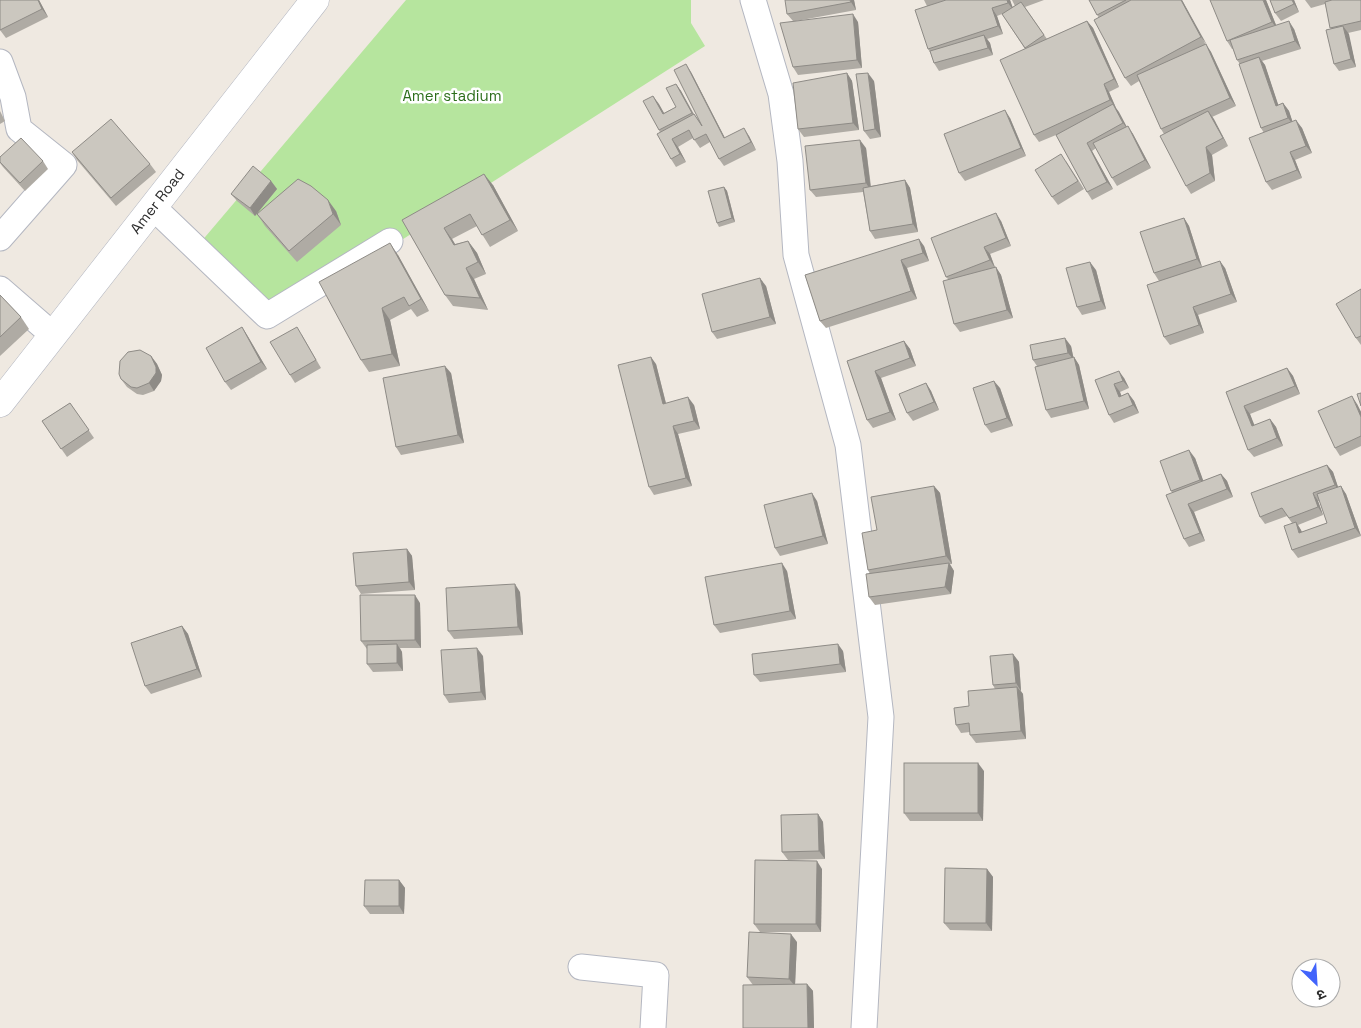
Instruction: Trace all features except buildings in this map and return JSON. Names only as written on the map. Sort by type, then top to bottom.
[{"type":"main road","name":"Amer Road","points":[[0,403],[315,0]]},
{"type":"street","points":[[754,0],[781,94],[790,162],[796,255],[848,445],[881,717],[864,1028]]},
{"type":"street","points":[[0,62],[13,97],[19,129],[64,165],[0,238]]},
{"type":"street","points":[[153,206],[266,316],[390,241]]},
{"type":"street","points":[[0,288],[53,335]]},
{"type":"street","points":[[581,967],[656,975],[653,1028]]},
{"type":"green space","name":"Amer stadium","points":[[406,0],[691,0],[691,23],[705,46],[264,328],[189,256]]}]
